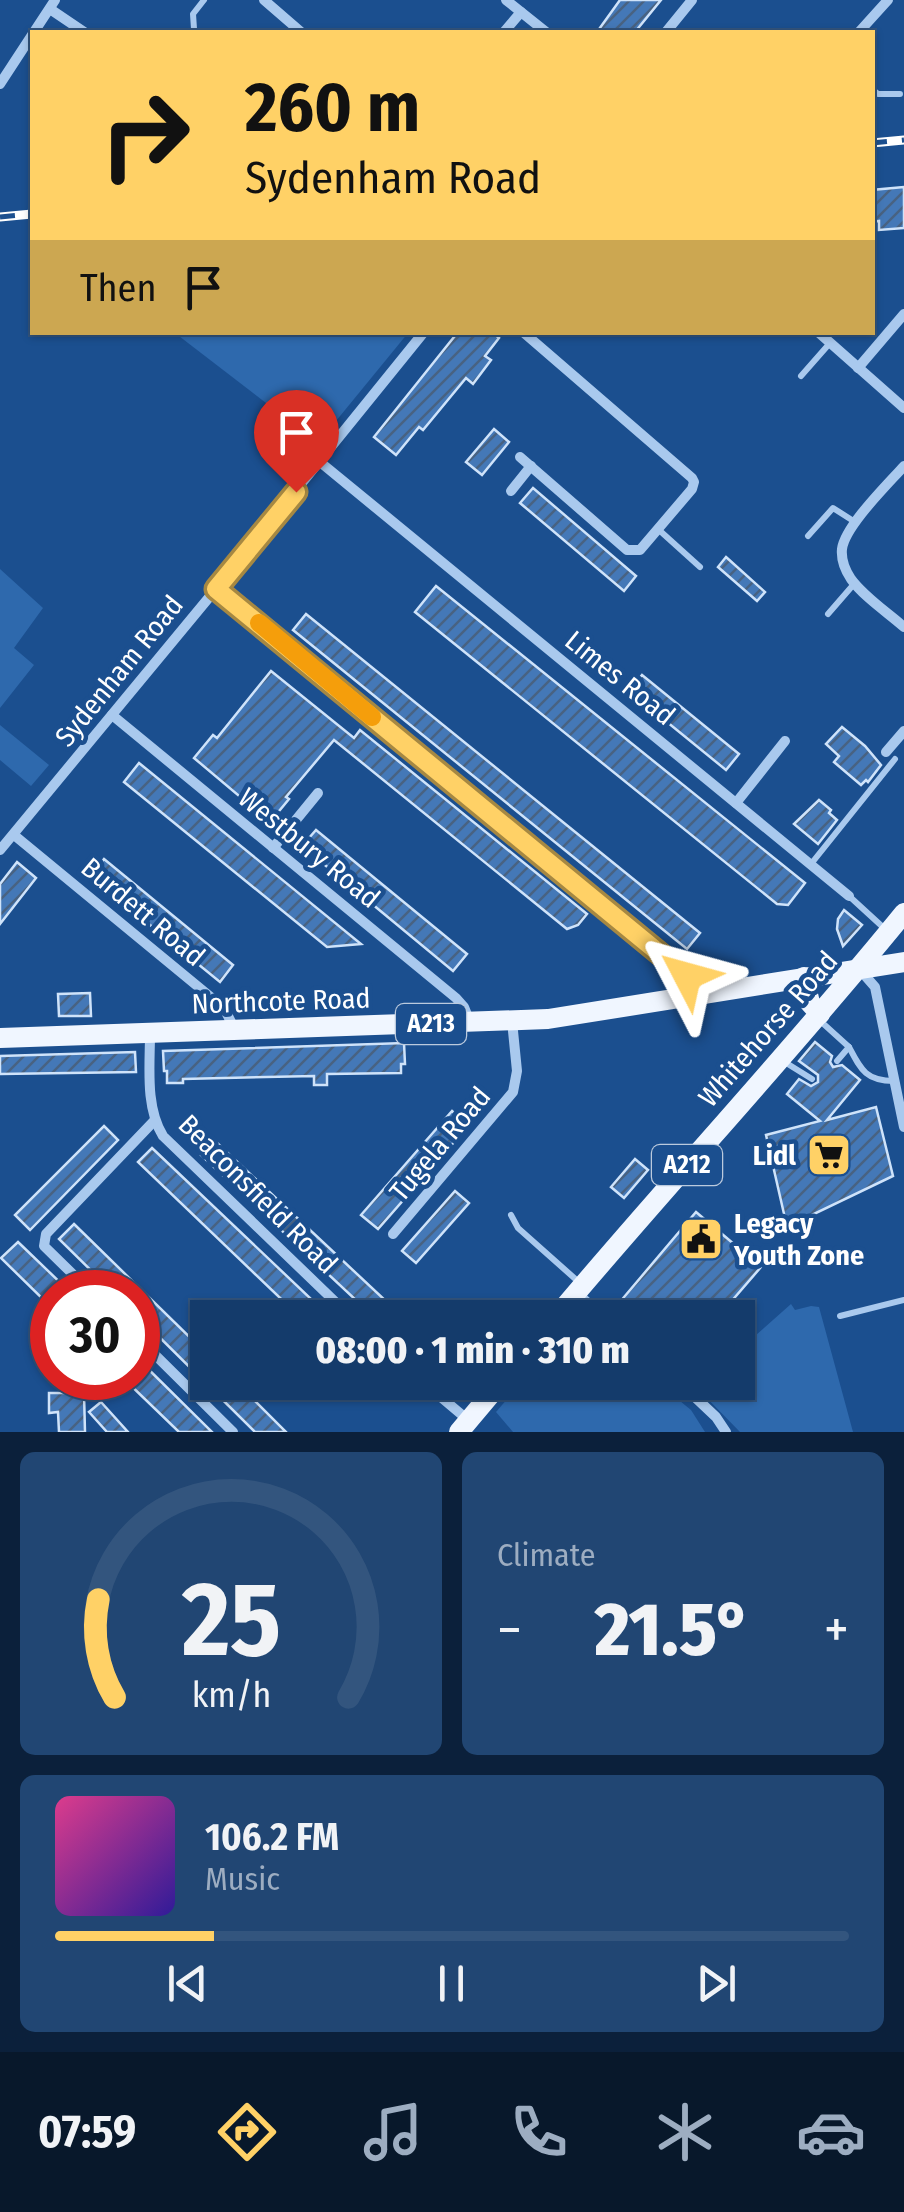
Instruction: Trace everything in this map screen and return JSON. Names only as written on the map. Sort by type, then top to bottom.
[{"type":"main road","name":"Whitehorse Road","points":[[570,1300],[904,913]]},
{"type":"main road","name":"A213","points":[[859,968],[904,962]]},
{"type":"main road","name":"Northcote Road","points":[[0,1038],[512,1021],[586,1014],[859,968]]},
{"type":"main road","points":[[804,977],[810,1003],[818,1016]]},
{"type":"main road","points":[[464,1426],[486,1400]]},
{"type":"street","points":[[264,0],[294,30]]},
{"type":"street","points":[[506,0],[543,30]]},
{"type":"street","points":[[668,30],[692,0]]},
{"type":"street","points":[[861,30],[888,0]]},
{"type":"street","points":[[36,30],[52,4],[82,30]]},
{"type":"street","points":[[506,30],[520,12]]},
{"type":"street","points":[[0,84],[30,39]]},
{"type":"street","points":[[858,368],[904,314]]},
{"type":"street","name":"Sydenham Road","points":[[0,850],[422,335]]},
{"type":"street","points":[[520,457],[628,550],[640,550],[694,482],[526,335]]},
{"type":"street","points":[[821,335],[904,408]]},
{"type":"street","name":"Limes Road","points":[[320,462],[849,896]]},
{"type":"street","points":[[511,490],[531,466]]},
{"type":"street","points":[[904,466],[856,523],[844,542],[842,555],[854,584],[904,627]]},
{"type":"street","points":[[216,589],[687,976],[695,996]]},
{"type":"street","name":"Westbury Road","points":[[112,715],[456,998],[471,1023]]},
{"type":"street","points":[[891,756],[902,737]]},
{"type":"street","points":[[736,802],[784,741]]},
{"type":"street","points":[[272,848],[318,793]]},
{"type":"street","name":"Burdett Road","points":[[14,834],[224,1008],[235,1030]]},
{"type":"street","points":[[859,968],[875,987],[904,1127]]},
{"type":"street","name":"Tugela Road","points":[[393,1234],[513,1092],[517,1071],[512,1021]]},
{"type":"street","name":"Beaconsfield Road","points":[[150,1033],[152,1106],[163,1136],[333,1300]]},
{"type":"street","points":[[69,1270],[44,1246],[46,1234],[155,1120]]},
{"type":"street","points":[[579,1289],[588,1300]]},
{"type":"street","points":[[160,1360],[232,1432]]},
{"type":"street","points":[[440,1400],[464,1426]]},
{"type":"street","points":[[698,1400],[726,1432]]},
{"type":"lane","points":[[195,30],[193,14],[204,0]]},
{"type":"lane","points":[[875,92],[900,94]]},
{"type":"lane","points":[[801,376],[830,343]]},
{"type":"lane","points":[[808,536],[834,508],[856,523]]},
{"type":"lane","points":[[658,529],[700,567]]},
{"type":"lane","points":[[828,614],[854,584]]},
{"type":"lane","points":[[811,864],[891,756]]},
{"type":"lane","name":"Limes Road","points":[[849,896],[888,933]]},
{"type":"lane","points":[[818,1016],[849,1047],[860,1070],[879,1081],[894,1081]]},
{"type":"lane","points":[[838,1061],[849,1047]]},
{"type":"lane","points":[[779,1059],[812,1079]]},
{"type":"lane","points":[[511,1215],[518,1228],[579,1289]]},
{"type":"lane","points":[[840,1316],[904,1300]]},
{"type":"shaded area","points":[[178,335],[406,335],[318,443]]},
{"type":"shaded area","points":[[0,569],[43,608],[14,648],[34,665],[0,708]]},
{"type":"shaded area","points":[[0,725],[49,765],[31,786],[0,760]]},
{"type":"shaded area","points":[[791,1304],[795,1310],[819,1307],[853,1432],[740,1432],[709,1400],[755,1400],[755,1336]]},
{"type":"shaded area","points":[[506,1400],[679,1400],[691,1410],[705,1432],[513,1432],[496,1412]]},
{"type":"building","points":[[620,0],[661,0],[637,30],[598,30]]},
{"type":"building","points":[[904,187],[904,228],[879,230],[879,221],[875,222],[875,190]]},
{"type":"building","points":[[456,335],[499,338],[485,356],[491,360],[473,384],[466,378],[423,430],[419,427],[396,455],[374,437]]},
{"type":"building","points":[[494,429],[509,442],[482,475],[466,462]]},
{"type":"building","points":[[533,488],[636,576],[624,591],[520,503]]},
{"type":"building","points":[[726,557],[765,592],[757,601],[718,567]]},
{"type":"building","points":[[436,586],[805,883],[788,905],[777,904],[415,612]]},
{"type":"building","points":[[306,614],[700,933],[687,949],[293,630]]},
{"type":"building","points":[[271,671],[354,738],[360,730],[587,914],[578,925],[567,929],[334,740],[270,822],[194,758],[213,735],[217,738]]},
{"type":"building","points":[[642,675],[739,754],[726,770],[629,691]]},
{"type":"building","points":[[842,727],[881,765],[861,785],[834,762],[839,756],[826,744]]},
{"type":"building","points":[[139,763],[361,944],[327,947],[124,782]]},
{"type":"building","points":[[819,800],[837,820],[818,844],[794,824]]},
{"type":"building","points":[[316,830],[467,954],[453,971],[302,846]]},
{"type":"building","points":[[104,859],[233,965],[220,982],[90,876]]},
{"type":"building","points":[[17,862],[36,878],[0,924],[0,884]]},
{"type":"building","points":[[844,910],[862,925],[843,946],[837,929]]},
{"type":"building","points":[[90,993],[91,1016],[59,1016],[58,994]]},
{"type":"building","name":"Lidl","points":[[815,1042],[832,1056],[833,1067],[842,1065],[860,1080],[827,1120],[876,1107],[893,1176],[787,1227],[766,1135],[820,1121],[787,1094],[799,1079],[811,1086],[818,1082],[818,1075],[799,1061]]},
{"type":"building","points":[[404,1043],[405,1064],[401,1064],[401,1073],[327,1074],[327,1085],[314,1085],[314,1076],[183,1079],[183,1083],[167,1083],[164,1071],[163,1051]]},
{"type":"building","points":[[135,1052],[136,1072],[0,1074],[0,1056]]},
{"type":"building","points":[[452,1111],[468,1126],[378,1229],[361,1215]]},
{"type":"building","points":[[104,1126],[118,1140],[30,1230],[15,1215]]},
{"type":"building","points":[[215,1141],[385,1300],[356,1300],[201,1155]]},
{"type":"building","points":[[152,1148],[312,1300],[282,1300],[138,1162]]},
{"type":"building","points":[[635,1159],[648,1170],[624,1198],[611,1187]]},
{"type":"building","points":[[455,1191],[469,1203],[416,1263],[402,1251]]},
{"type":"building","name":"Legacy Youth Zone","points":[[696,1212],[761,1267],[733,1300],[622,1300]]},
{"type":"building","points":[[74,1224],[121,1270],[91,1270],[59,1239]]},
{"type":"building","points":[[18,1242],[47,1270],[30,1270],[30,1286],[1,1258]]},
{"type":"building","points":[[160,1308],[190,1337],[190,1368],[160,1338]]},
{"type":"building","points":[[160,1381],[212,1432],[179,1432],[146,1400],[160,1400]]},
{"type":"building","points":[[49,1400],[84,1400],[85,1432],[59,1432],[58,1412],[49,1413]]},
{"type":"building","points":[[223,1400],[254,1400],[286,1432],[255,1432]]},
{"type":"building","points":[[101,1402],[128,1432],[107,1432],[89,1412]]},
{"type":"railway","points":[[875,143],[904,140]]},
{"type":"railway","points":[[0,217],[30,214]]},
{"type":"slow traffic","points":[[259,623],[372,717]]},
{"type":"place","name":"Lidl","points":[[829,1155]]},
{"type":"place","name":"Legacy Youth Zone","points":[[701,1239]]},
{"type":"route","points":[[296,492],[216,589],[687,976]]}]
